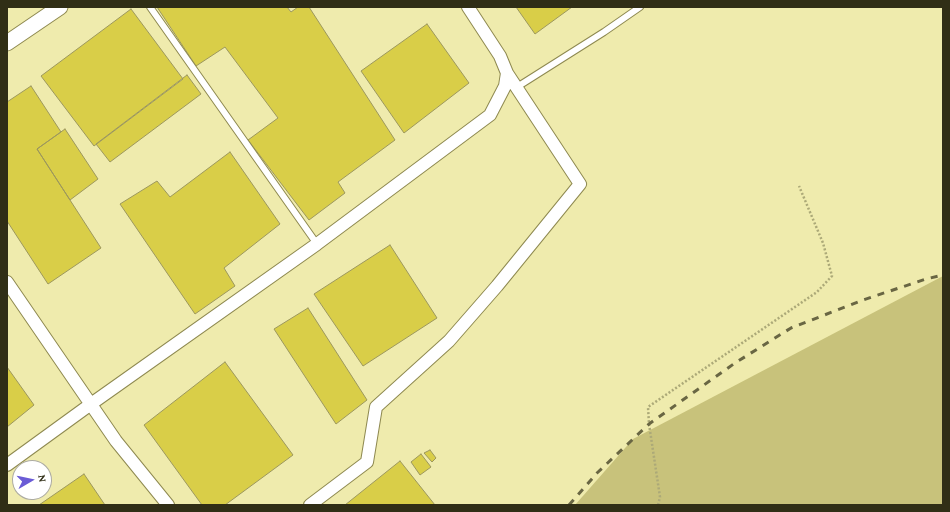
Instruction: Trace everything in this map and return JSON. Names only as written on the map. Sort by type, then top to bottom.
[{"type":"street","points":[[7,43],[60,7]]},
{"type":"street","points":[[310,505],[367,462],[376,407],[449,341],[497,286],[580,184],[507,73],[500,56],[468,7]]},
{"type":"street","points":[[7,465],[317,244],[490,115],[505,86],[507,73]]},
{"type":"street","points":[[7,282],[116,441],[168,505]]},
{"type":"lane","points":[[150,7],[317,244]]},
{"type":"lane","points":[[517,87],[604,32],[640,7]]},
{"type":"path","points":[[658,505],[660,497],[649,424],[648,407],[817,292],[832,276],[823,243],[799,186]]},
{"type":"shaded area","points":[[943,276],[943,505],[575,505],[633,439]]},
{"type":"building","points":[[157,7],[287,7],[291,12],[298,7],[309,7],[395,140],[338,182],[345,193],[309,220],[248,140],[278,118],[225,47],[196,66]]},
{"type":"building","points":[[516,7],[572,7],[535,34]]},
{"type":"building","points":[[131,9],[183,79],[94,146],[41,76]]},
{"type":"building","points":[[427,24],[469,83],[404,133],[361,71]]},
{"type":"building","points":[[187,75],[201,94],[110,162],[96,144]]},
{"type":"building","points":[[31,86],[61,132],[37,149],[101,248],[48,284],[7,221],[7,102]]},
{"type":"building","points":[[65,129],[98,179],[70,200],[37,149]]},
{"type":"building","points":[[230,152],[280,224],[224,268],[235,286],[195,314],[120,204],[157,181],[170,197]]},
{"type":"building","points":[[390,245],[437,318],[363,366],[314,294]]},
{"type":"building","points":[[308,308],[367,400],[336,424],[274,329]]},
{"type":"building","points":[[225,362],[293,455],[225,505],[202,505],[144,425]]},
{"type":"building","points":[[7,367],[34,405],[7,427]]},
{"type":"building","points":[[430,450],[436,458],[432,462],[424,453]]},
{"type":"building","points":[[421,454],[431,467],[420,475],[411,462]]},
{"type":"building","points":[[400,461],[435,505],[345,505]]},
{"type":"building","points":[[84,474],[105,505],[39,505],[46,500],[52,500],[52,496]]},
{"type":"railway","points":[[569,505],[597,473],[649,424],[735,363],[791,328],[863,300],[926,279],[943,275]]}]
